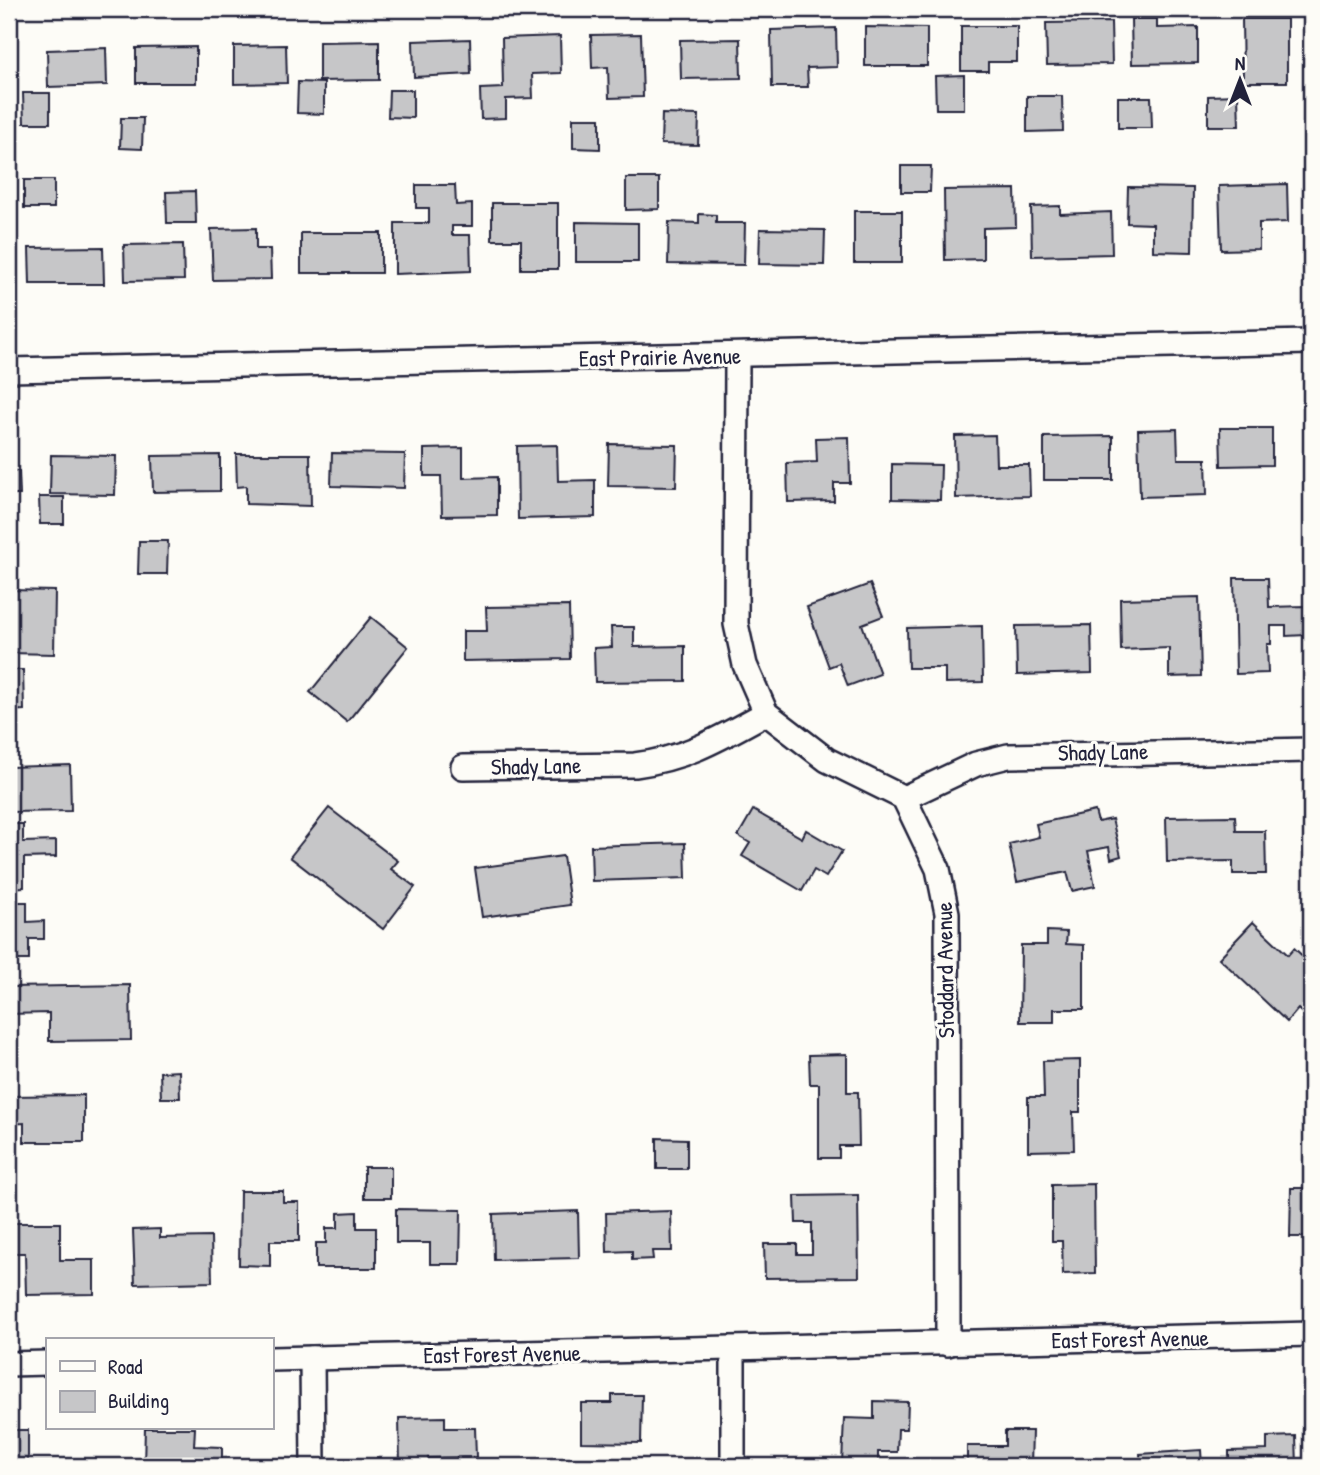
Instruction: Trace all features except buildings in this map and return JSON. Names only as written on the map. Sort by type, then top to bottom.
[{"type":"street","name":"East Prairie Avenue","points":[[9,370],[1311,342]]},
{"type":"street","points":[[737,355],[736,624],[745,665],[766,713],[827,760],[904,798]]},
{"type":"street","name":"Shady Lane","points":[[463,767],[635,765],[659,762],[692,752],[766,713]]},
{"type":"street","name":"Shady Lane","points":[[904,798],[976,764],[1008,755],[1311,750]]},
{"type":"street","name":"Stoddard Avenue","points":[[904,798],[938,869],[947,913],[948,1344]]},
{"type":"street","name":"East Forest Avenue","points":[[948,1344],[1311,1334]]},
{"type":"street","points":[[733,1466],[733,1349],[948,1344]]},
{"type":"street","name":"East Forest Avenue","points":[[273,1359],[733,1349]]},
{"type":"street","points":[[312,1358],[313,1466]]},
{"type":"street","points":[[9,1364],[46,1363]]}]
